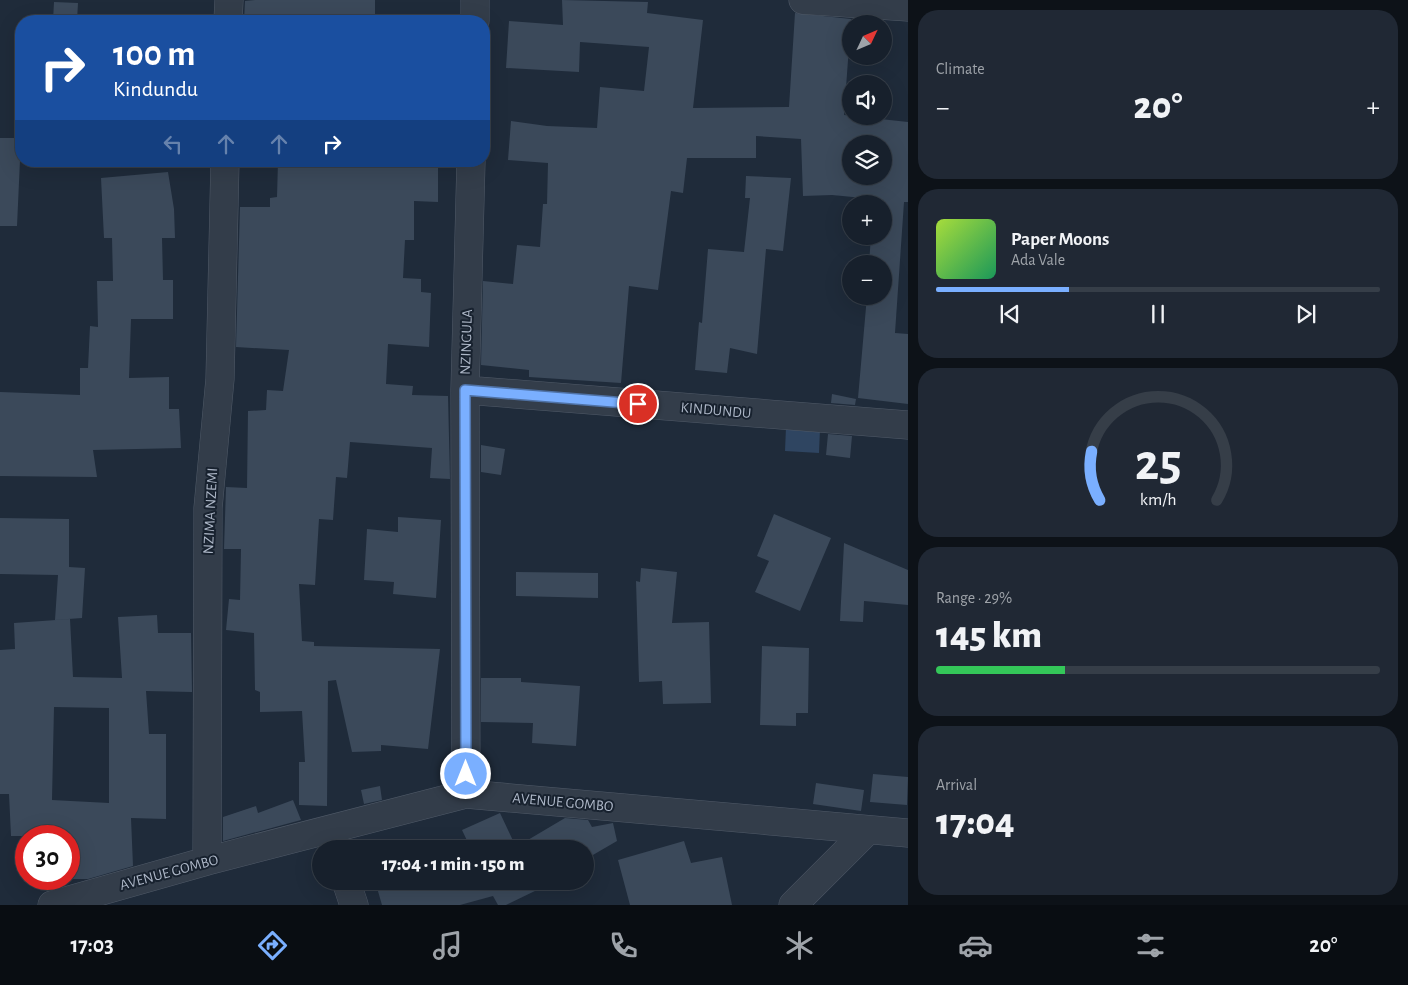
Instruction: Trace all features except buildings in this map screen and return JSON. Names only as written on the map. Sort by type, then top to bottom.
[{"type":"street","points":[[228,15],[229,0]]},
{"type":"street","points":[[475,0],[475,15]]},
{"type":"street","points":[[803,0],[908,7]]},
{"type":"street","name":"NZIMA NZEMI","points":[[207,862],[208,508],[220,379],[225,167]]},
{"type":"street","name":"NZINGULA","points":[[466,794],[465,390],[471,167]]},
{"type":"street","name":"KINDUNDU","points":[[465,390],[908,425]]},
{"type":"street","name":"AVENUE GOMBO","points":[[333,840],[466,794],[867,831],[908,833]]},
{"type":"street","points":[[793,905],[867,831]]},
{"type":"street","name":"AVENUE GOMBO","points":[[52,905],[207,862],[312,844]]},
{"type":"street","points":[[349,890],[354,905]]},
{"type":"water","points":[[786,427],[820,429],[819,453],[785,451]]},
{"type":"route","points":[[466,774],[465,390],[638,404]]}]
